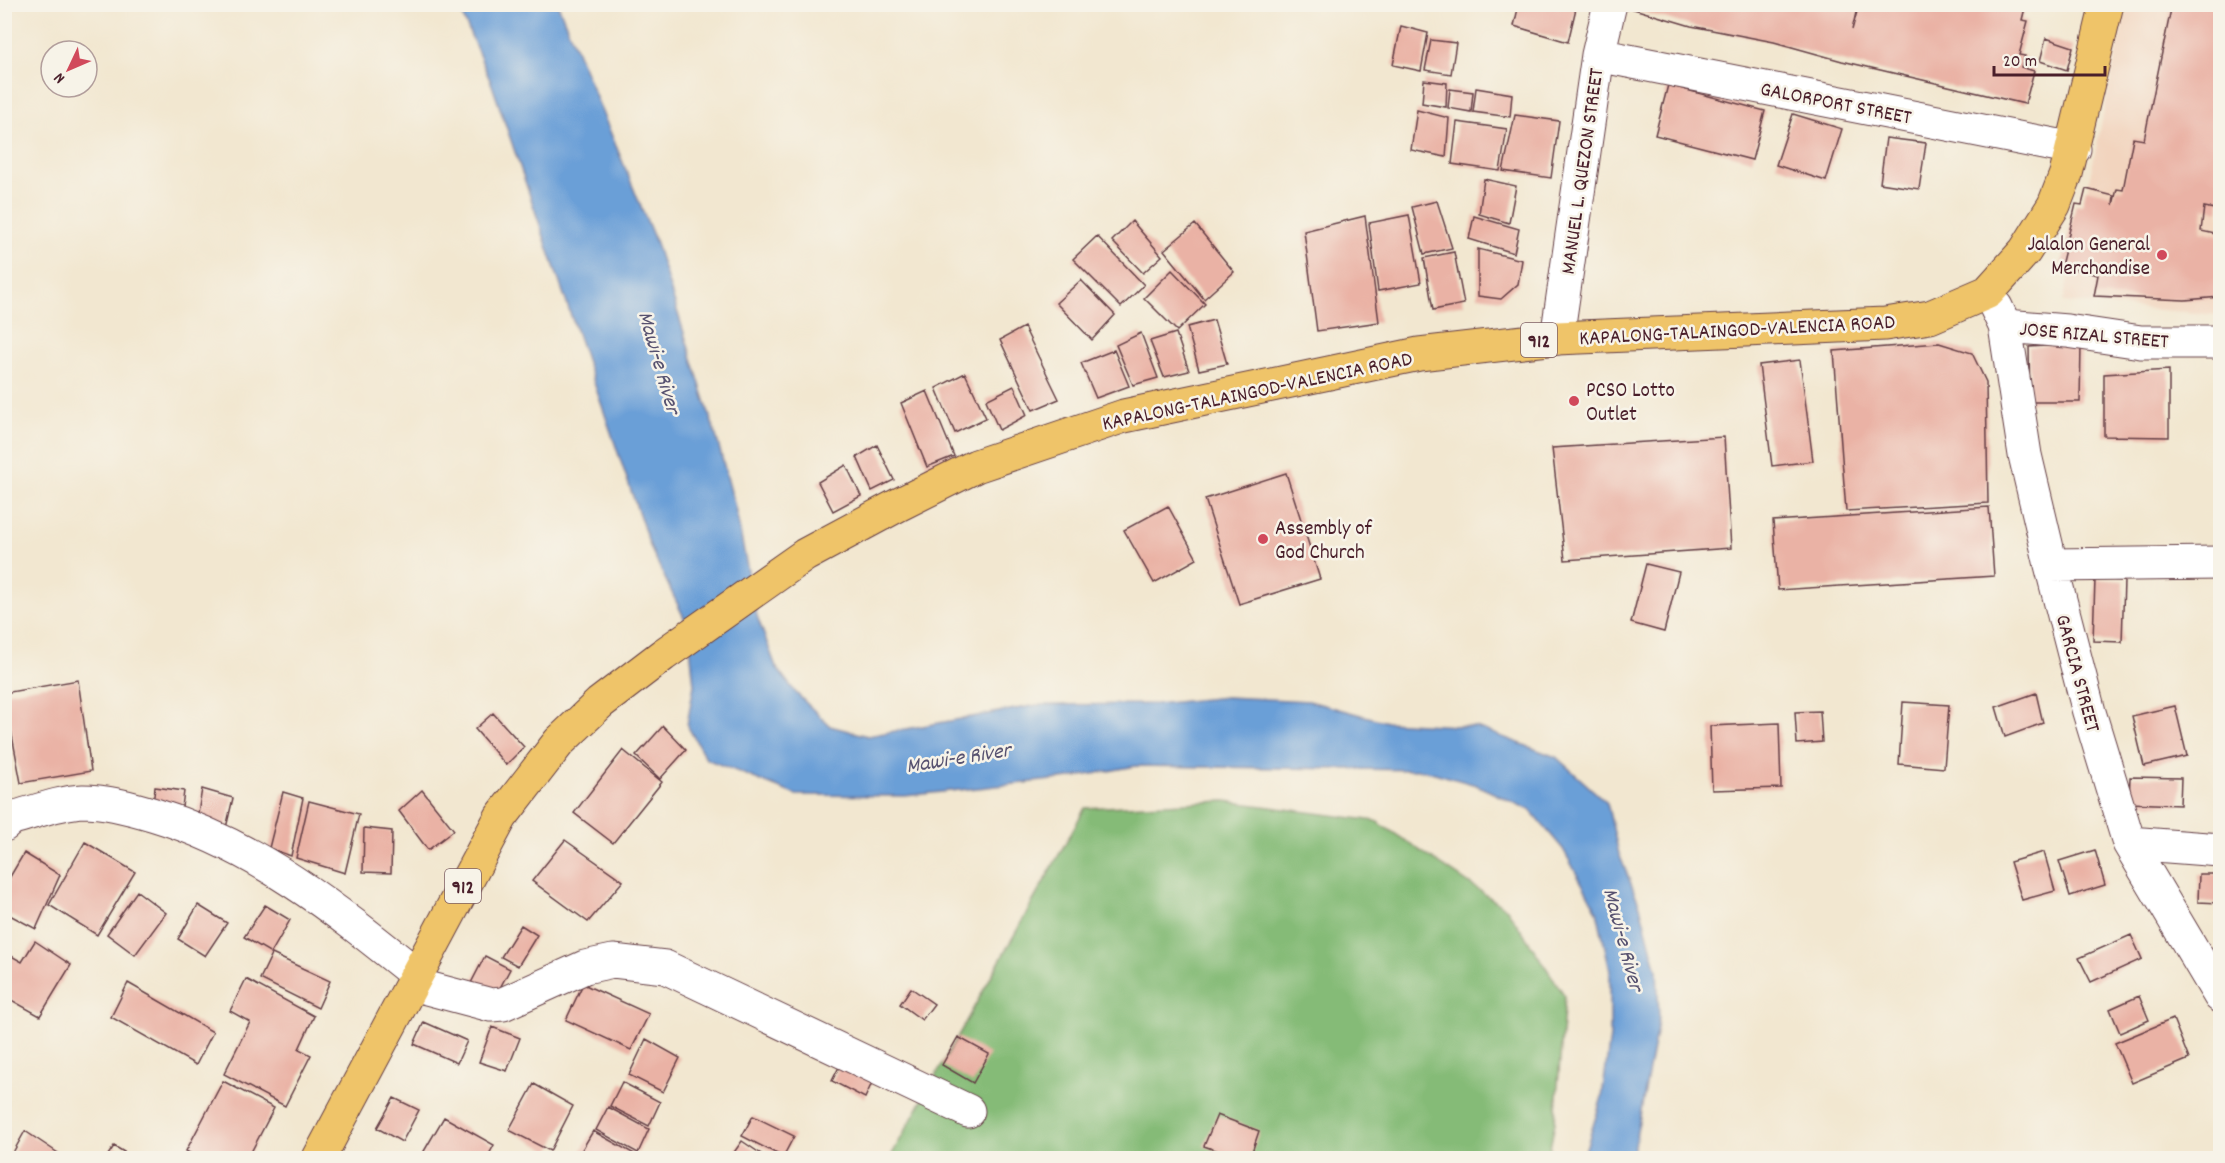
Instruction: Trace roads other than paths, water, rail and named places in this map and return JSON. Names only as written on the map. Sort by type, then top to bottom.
[{"type":"highway","name":"KAPALONG-TALAINGOD-VALENCIA ROAD","points":[[319,1158],[501,817],[559,742],[600,703],[663,655],[805,555],[976,466],[1124,416],[1419,354],[1557,338],[1885,324],[1930,317],[1988,292],[2025,251],[2054,206],[2074,149],[2107,4]]},
{"type":"street","name":"MANUEL L. QUEZON STREET","points":[[1557,338],[1598,55],[1610,4]]},
{"type":"street","name":"GALORPORT STREET","points":[[1598,55],[2074,149]]},
{"type":"street","name":"JOSE RIZAL STREET","points":[[1988,292],[2006,326],[2067,330],[2141,342],[2220,342]]},
{"type":"street","name":"GARCIA STREET","points":[[2006,326],[2025,455],[2051,565],[2089,712],[2129,843],[2220,996]]},
{"type":"street","points":[[2051,565],[2220,563]]},
{"type":"street","points":[[4,825],[12,818],[83,801],[131,808],[176,821],[231,845],[287,876],[319,897],[415,980],[491,1005],[503,1004],[585,967],[613,961],[664,967],[968,1111]]},
{"type":"street","points":[[2129,843],[2220,850]]},
{"type":"water","name":"Mawi-e River","points":[[458,5],[558,5],[656,243],[717,439],[735,507],[757,616],[776,667],[796,693],[830,726],[868,736],[1037,705],[1156,704],[1226,697],[1309,701],[1387,722],[1476,727],[1556,757],[1607,803],[1619,854],[1640,906],[1657,970],[1659,1017],[1632,1158],[1583,1158],[1602,1097],[1610,1036],[1610,970],[1597,911],[1563,849],[1530,810],[1476,785],[1424,770],[1136,766],[1070,778],[905,796],[796,795],[706,759],[687,725],[694,685],[688,626],[651,549],[492,85]]},
{"type":"place","name":"Jalalon General Merchandise","points":[[2162,255]]},
{"type":"place","name":"PCSO Lotto Outlet","points":[[1574,401]]},
{"type":"place","name":"Assembly of God Church","points":[[1263,539]]}]
